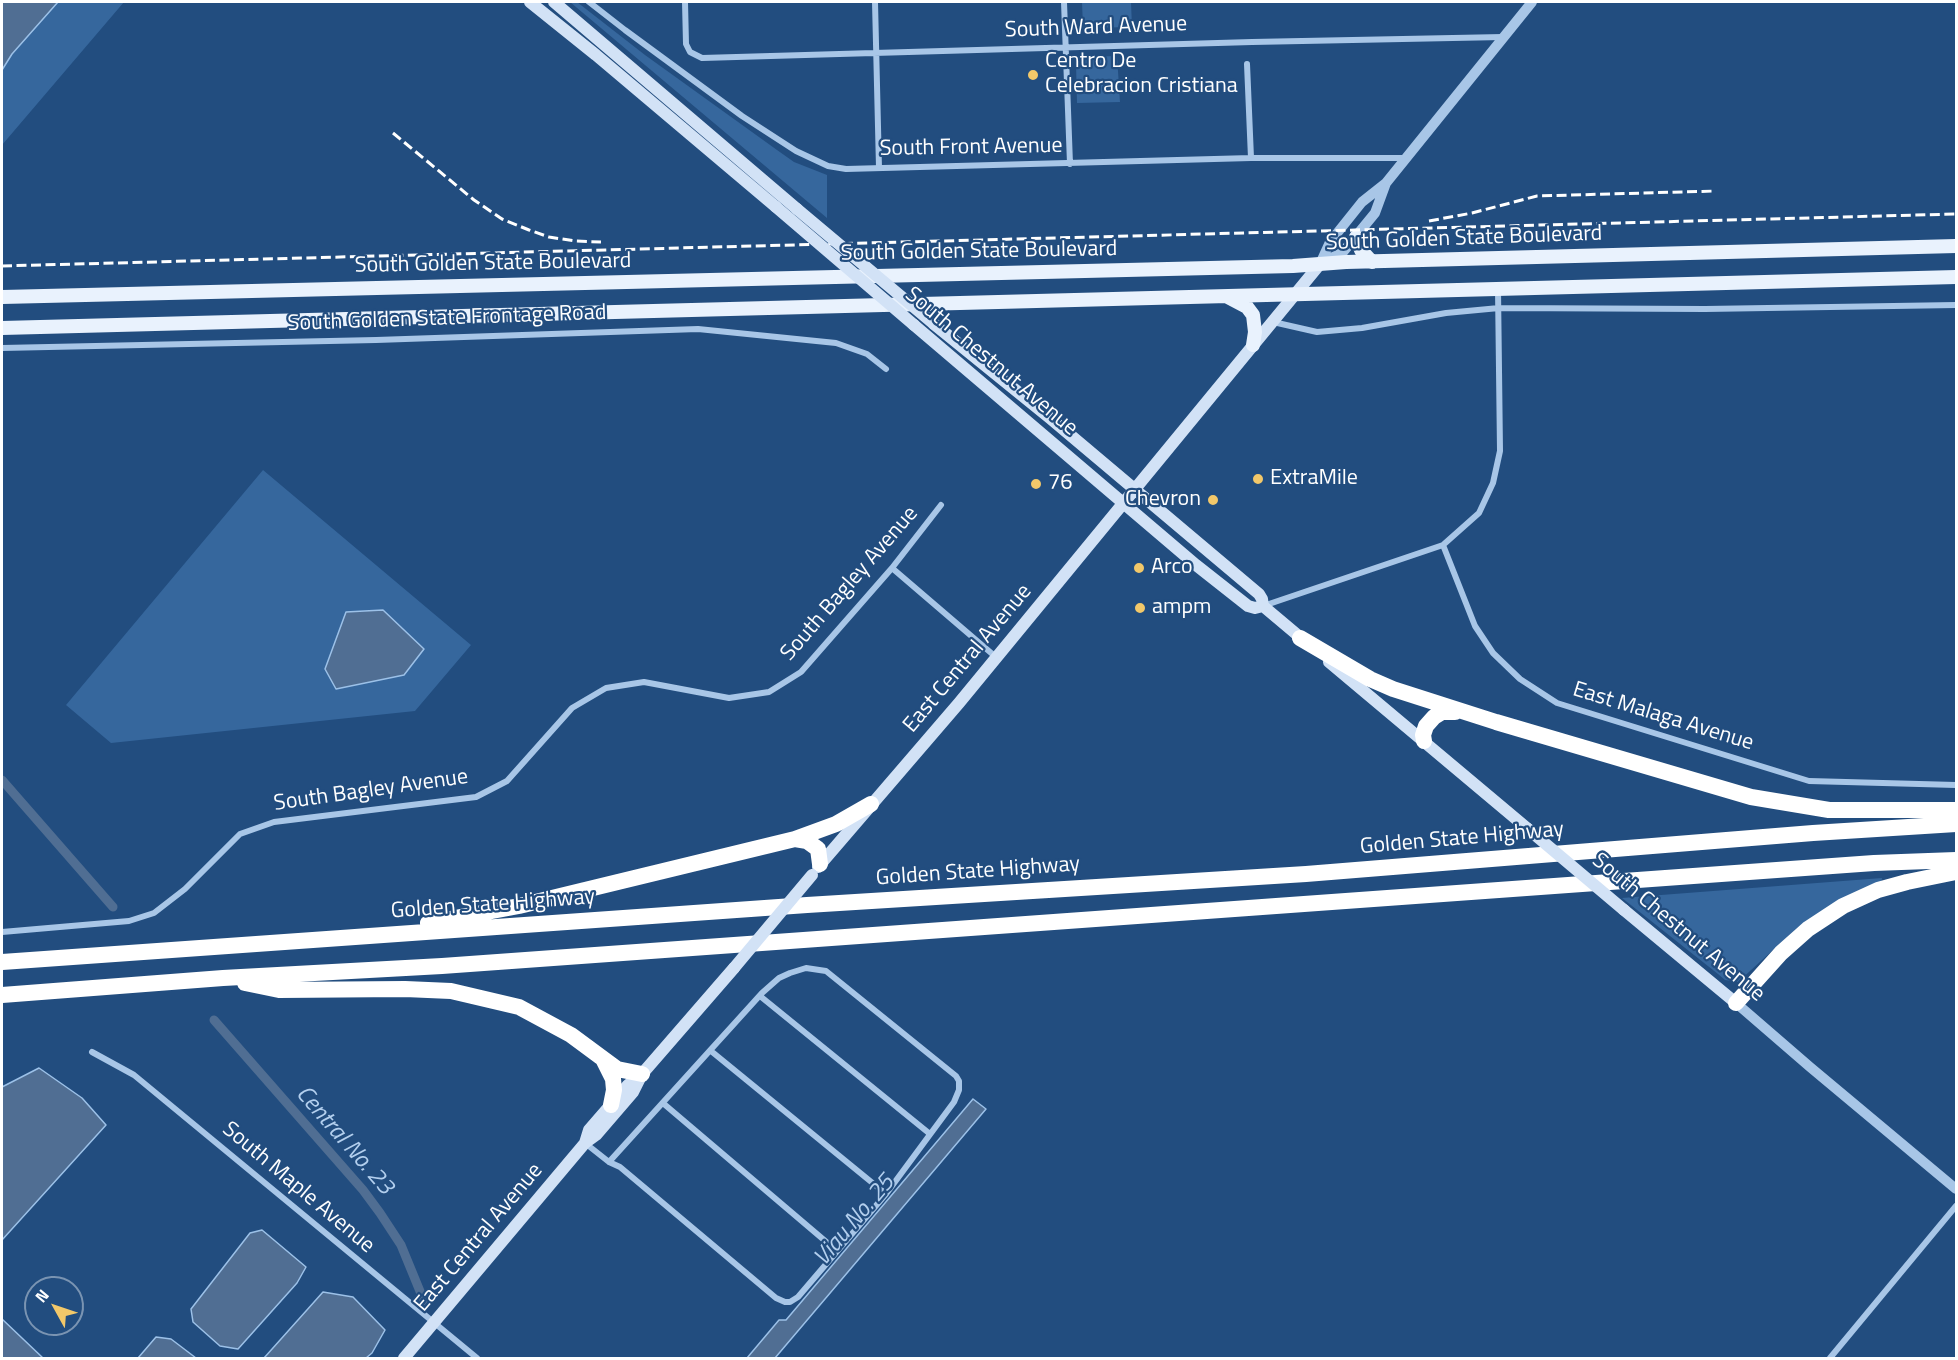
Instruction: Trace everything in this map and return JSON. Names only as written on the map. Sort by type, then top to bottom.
[{"type":"highway","points":[[1300,638],[1381,684],[1465,712],[1751,797],[1829,810],[1956,810]]},
{"type":"highway","points":[[1424,741],[1426,726],[1438,713],[1465,712]]},
{"type":"highway","points":[[341,938],[519,906],[795,839],[836,824],[871,804]]},
{"type":"highway","name":"Golden State Highway","points":[[2,962],[807,905],[1306,874],[1813,833],[1956,824]]},
{"type":"highway","points":[[795,839],[807,841],[818,849],[816,870]]},
{"type":"highway","points":[[2,995],[223,978],[442,966],[1850,864],[1956,860]]},
{"type":"highway","points":[[1736,1003],[1781,953],[1808,929],[1843,906],[1878,890],[1956,872]]},
{"type":"highway","points":[[223,978],[279,990],[450,991],[519,1007],[571,1035],[617,1069],[642,1074]]},
{"type":"highway","points":[[604,1061],[613,1078],[614,1090],[611,1105]]},
{"type":"main road","name":"South Chestnut Avenue","points":[[530,2],[596,55],[1248,606],[1255,609],[1263,606]]},
{"type":"main road","name":"South Chestnut Avenue","points":[[554,2],[933,324],[1259,594],[1263,606],[1300,638],[1736,1003]]},
{"type":"main road","points":[[1356,237],[1361,250],[1372,262]]},
{"type":"main road","name":"South Golden State Boulevard","points":[[2,297],[1956,246]]},
{"type":"main road","name":"East Central Avenue","points":[[585,1143],[589,1130],[628,1084],[642,1074],[734,968],[997,658],[1320,264]]},
{"type":"main road","points":[[2,328],[1956,277]]},
{"type":"main road","points":[[1226,296],[1247,307],[1253,315],[1256,332],[1252,345]]},
{"type":"main road","name":"East Central Avenue","points":[[404,1359],[585,1143],[596,1135],[633,1092],[642,1074]]},
{"type":"street","name":"South Front Avenue","points":[[590,2],[688,77],[796,152],[828,166],[846,169],[1251,158],[1405,158]]},
{"type":"street","name":"South Ward Avenue","points":[[685,2],[686,44],[690,52],[702,58],[1503,37]]},
{"type":"street","points":[[875,2],[879,168]]},
{"type":"street","points":[[1064,2],[1070,164]]},
{"type":"street","name":"East Central Avenue","points":[[1320,264],[1330,242],[1339,230],[1362,202],[1386,183],[1532,2]]},
{"type":"street","points":[[1248,64],[1251,158]]},
{"type":"street","name":"East Central Avenue","points":[[1320,264],[1343,252],[1356,237],[1375,213],[1386,183]]},
{"type":"street","points":[[1263,606],[1443,545],[1479,513],[1493,483],[1500,451],[1498,289]]},
{"type":"street","points":[[1272,321],[1317,332],[1409,321],[1446,313],[1499,308],[1704,309],[1956,305]]},
{"type":"street","name":"South Golden State Frontage Road","points":[[2,348],[376,340],[698,329],[836,343],[867,354],[885,369]]},
{"type":"street","name":"South Bagley Avenue","points":[[2,932],[129,921],[154,913],[185,889],[240,834],[274,822],[476,797],[507,781],[572,708],[606,688],[644,682],[729,698],[769,692],[801,672],[892,568],[941,505]]},
{"type":"street","name":"East Malaga Avenue","points":[[1443,545],[1475,626],[1493,653],[1520,679],[1557,703],[1809,781],[1956,785]]},
{"type":"street","points":[[892,568],[997,658]]},
{"type":"street","points":[[585,1143],[609,1162],[620,1167],[776,1298],[790,1302],[798,1297],[886,1194],[954,1102],[959,1090],[959,1081],[956,1076],[826,971],[806,968],[779,978],[760,996],[609,1162]]},
{"type":"street","points":[[760,996],[930,1134]]},
{"type":"street","name":"South Chestnut Avenue","points":[[1736,1003],[1956,1189]]},
{"type":"street","points":[[711,1051],[886,1194]]},
{"type":"street","name":"South Maple Avenue","points":[[92,1052],[135,1075],[477,1359]]},
{"type":"street","points":[[664,1104],[837,1251]]},
{"type":"street","points":[[1830,1359],[1956,1206]]},
{"type":"shaded area","points":[[2,2],[124,2],[2,145]]},
{"type":"shaded area","points":[[2,2],[58,2],[12,54],[2,70]]},
{"type":"shaded area","points":[[570,2],[577,2],[645,55],[794,162],[827,175],[827,218]]},
{"type":"shaded area","points":[[1082,2],[1131,2],[1132,27],[1083,28]]},
{"type":"shaded area","points":[[1117,56],[1120,102],[1077,103],[1076,64],[1081,57]]},
{"type":"shaded area","points":[[263,470],[471,645],[415,711],[111,743],[66,705]]},
{"type":"shaded area","points":[[383,610],[424,649],[404,675],[336,689],[325,669],[346,612]]},
{"type":"shaded area","points":[[1882,878],[1881,883],[1797,928],[1738,982],[1725,980],[1622,898]]},
{"type":"shaded area","points":[[39,1068],[82,1098],[106,1125],[2,1240],[2,1087]]},
{"type":"shaded area","points":[[973,1099],[986,1109],[775,1358],[747,1358],[779,1320],[786,1320]]},
{"type":"shaded area","points":[[262,1230],[306,1267],[297,1283],[238,1349],[220,1346],[193,1322],[191,1309],[250,1233]]},
{"type":"shaded area","points":[[323,1292],[353,1297],[385,1330],[372,1353],[366,1358],[264,1358]]},
{"type":"shaded area","points":[[2,1319],[43,1358],[2,1358]]},
{"type":"shaded area","points":[[156,1337],[171,1339],[196,1358],[138,1358]]},
{"type":"waterway","name":"Central No. 23","points":[[2,780],[113,907]]},
{"type":"waterway","name":"Central No. 23","points":[[214,1020],[363,1190],[401,1245],[424,1301]]},
{"type":"railway","points":[[393,133],[474,200],[502,219],[549,237],[601,242]]},
{"type":"railway","points":[[1429,221],[1472,213],[1537,196],[1716,191]]},
{"type":"railway","points":[[2,266],[1956,214]]},
{"type":"place","name":"Centro De Celebracion Cristiana","points":[[1033,75]]},
{"type":"place","name":"ExtraMile","points":[[1258,479]]},
{"type":"place","name":"76","points":[[1036,484]]},
{"type":"place","name":"Chevron","points":[[1213,500]]},
{"type":"place","name":"Arco","points":[[1139,568]]},
{"type":"place","name":"ampm","points":[[1140,608]]},
{"type":"water label","name":"Viau No. 25","points":[[855,1221]]}]
